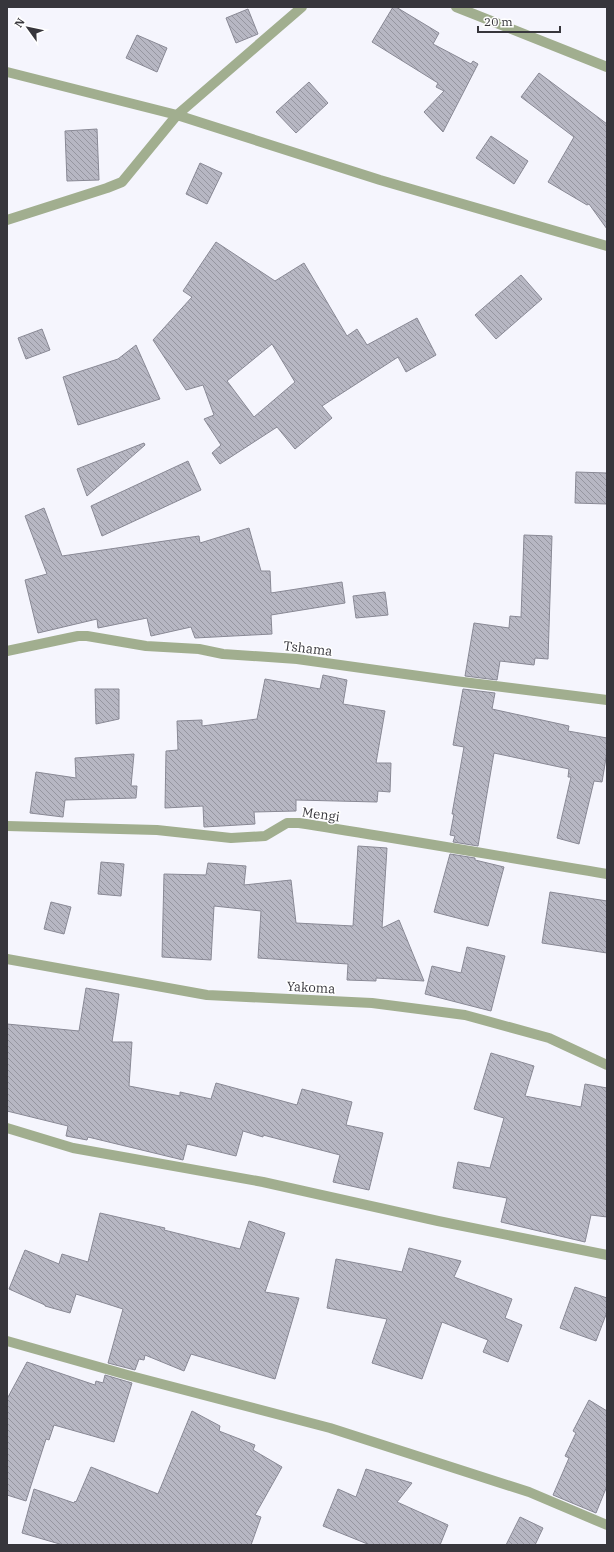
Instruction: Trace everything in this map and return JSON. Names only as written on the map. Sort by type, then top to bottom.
[{"type":"street","points":[[7,220],[122,182],[177,115],[302,7]]},
{"type":"street","points":[[456,7],[607,66]]},
{"type":"street","points":[[7,72],[177,115],[380,180],[607,246]]},
{"type":"street","name":"Tshama","points":[[7,651],[78,636],[87,636],[146,646],[199,649],[223,654],[297,660],[607,700]]},
{"type":"street","name":"Mengi","points":[[7,826],[157,830],[231,838],[265,836],[287,823],[299,823],[417,841],[461,850],[607,874]]},
{"type":"street","name":"Yakoma","points":[[7,958],[207,994],[372,1003],[465,1016],[549,1038],[607,1065]]},
{"type":"street","points":[[7,1128],[73,1148],[263,1182],[438,1221],[607,1255]]},
{"type":"street","points":[[7,1341],[131,1376],[330,1428],[529,1492],[607,1525]]},
{"type":"building","points":[[393,7],[396,7],[439,33],[433,44],[471,64],[473,61],[478,64],[443,132],[424,112],[444,91],[436,87],[438,83],[372,42]]},
{"type":"building","points":[[248,9],[258,34],[236,43],[226,18]]},
{"type":"building","points":[[137,35],[167,48],[157,72],[126,58]]},
{"type":"building","points":[[539,73],[607,124],[607,229],[589,204],[587,205],[548,182],[574,137],[521,97]]},
{"type":"building","points":[[309,82],[328,103],[296,133],[276,112]]},
{"type":"building","points":[[97,129],[99,180],[67,181],[65,131]]},
{"type":"building","points":[[491,136],[528,161],[514,184],[476,158]]},
{"type":"building","points":[[200,163],[222,173],[207,204],[186,194]]},
{"type":"building","points":[[216,242],[275,281],[304,263],[347,336],[357,329],[367,345],[417,318],[436,355],[406,372],[398,357],[322,406],[332,418],[295,449],[277,427],[220,464],[212,453],[221,445],[204,419],[214,415],[203,385],[186,390],[153,340],[192,297],[183,291]],"holes":[[[272,344],[295,382],[254,417],[227,381]]]},
{"type":"building","points":[[521,275],[542,299],[496,339],[475,315]]},
{"type":"building","points":[[42,329],[50,350],[26,359],[18,338]]},
{"type":"building","points":[[136,345],[160,399],[78,425],[63,377],[118,359]]},
{"type":"building","points":[[144,443],[145,445],[87,496],[77,469]]},
{"type":"building","points":[[188,461],[201,490],[102,536],[91,506]]},
{"type":"building","points":[[576,472],[607,473],[607,504],[575,503]]},
{"type":"building","points":[[44,508],[62,556],[199,536],[200,543],[249,528],[261,571],[270,571],[271,593],[342,582],[345,603],[271,615],[272,634],[195,638],[191,627],[151,636],[147,618],[98,628],[97,619],[38,633],[25,580],[47,574],[25,516]]},
{"type":"building","points":[[524,535],[552,536],[548,659],[535,658],[534,665],[500,661],[497,680],[465,676],[474,623],[509,628],[510,616],[521,617]]},
{"type":"building","points":[[385,592],[388,615],[356,618],[353,596]]},
{"type":"building","points":[[323,675],[347,680],[343,704],[385,711],[376,763],[391,763],[390,792],[378,791],[377,802],[296,800],[296,811],[254,812],[255,824],[204,827],[203,806],[165,808],[166,751],[178,750],[177,721],[202,720],[202,726],[257,719],[265,679],[320,689]]},
{"type":"building","points":[[95,689],[119,689],[119,719],[96,724]]},
{"type":"building","points":[[463,689],[495,693],[492,709],[569,726],[568,731],[607,738],[607,752],[602,782],[594,781],[579,844],[557,838],[571,777],[568,777],[569,769],[494,753],[478,846],[453,842],[455,836],[450,835],[454,814],[452,814],[464,747],[453,745]]},
{"type":"building","points":[[134,754],[131,786],[137,786],[136,798],[65,800],[63,817],[30,813],[36,772],[76,778],[75,758]]},
{"type":"building","points":[[358,846],[387,848],[382,928],[399,920],[424,981],[376,978],[376,981],[347,980],[348,964],[258,958],[261,911],[214,906],[211,960],[162,957],[164,874],[206,875],[208,863],[246,866],[244,885],[291,880],[296,923],[353,926]]},
{"type":"building","points":[[450,854],[475,858],[475,860],[504,867],[488,926],[434,912]]},
{"type":"building","points":[[101,862],[124,864],[121,896],[98,894]]},
{"type":"building","points":[[550,892],[607,901],[607,953],[542,943]]},
{"type":"building","points":[[51,902],[71,907],[64,934],[44,929]]},
{"type":"building","points":[[467,947],[505,956],[491,1011],[425,994],[432,966],[461,973]]},
{"type":"building","points":[[86,988],[119,994],[112,1042],[132,1042],[129,1086],[180,1096],[180,1092],[211,1099],[216,1083],[297,1105],[302,1089],[352,1102],[346,1125],[383,1133],[369,1190],[333,1182],[340,1155],[263,1135],[263,1137],[243,1131],[236,1156],[187,1144],[183,1160],[88,1137],[87,1140],[66,1136],[68,1126],[7,1111],[7,1024],[79,1031]]},
{"type":"building","points":[[491,1053],[534,1066],[525,1096],[581,1107],[585,1084],[607,1088],[607,1217],[591,1215],[585,1242],[501,1222],[507,1198],[453,1188],[458,1162],[490,1168],[504,1118],[474,1109]]},
{"type":"building","points":[[100,1213],[165,1228],[164,1230],[240,1249],[249,1221],[285,1233],[265,1292],[299,1298],[275,1379],[191,1354],[184,1371],[145,1355],[144,1360],[139,1359],[135,1370],[108,1363],[123,1309],[76,1294],[70,1313],[45,1306],[9,1289],[25,1250],[59,1264],[62,1254],[88,1262]]},
{"type":"building","points":[[409,1248],[461,1261],[454,1277],[512,1299],[505,1318],[522,1325],[508,1362],[483,1352],[488,1340],[442,1322],[422,1379],[372,1363],[387,1319],[327,1308],[336,1259],[402,1272]]},
{"type":"building","points":[[575,1287],[607,1298],[607,1312],[596,1341],[560,1328]]},
{"type":"building","points":[[27,1362],[95,1385],[96,1381],[103,1383],[105,1375],[132,1383],[114,1442],[54,1425],[49,1440],[46,1439],[26,1501],[7,1495],[7,1399]]},
{"type":"building","points":[[589,1400],[607,1411],[607,1486],[596,1513],[553,1495],[569,1458],[565,1456],[576,1433],[573,1431]]},
{"type":"building","points":[[192,1411],[220,1426],[219,1431],[255,1445],[253,1450],[282,1467],[255,1515],[261,1517],[251,1545],[63,1545],[22,1533],[34,1489],[74,1503],[75,1501],[76,1502],[91,1467],[158,1494]]},
{"type":"building","points":[[366,1469],[412,1483],[397,1502],[448,1525],[440,1545],[370,1545],[323,1526],[338,1489],[356,1497]]},
{"type":"building","points":[[520,1517],[543,1528],[535,1545],[506,1545]]}]
